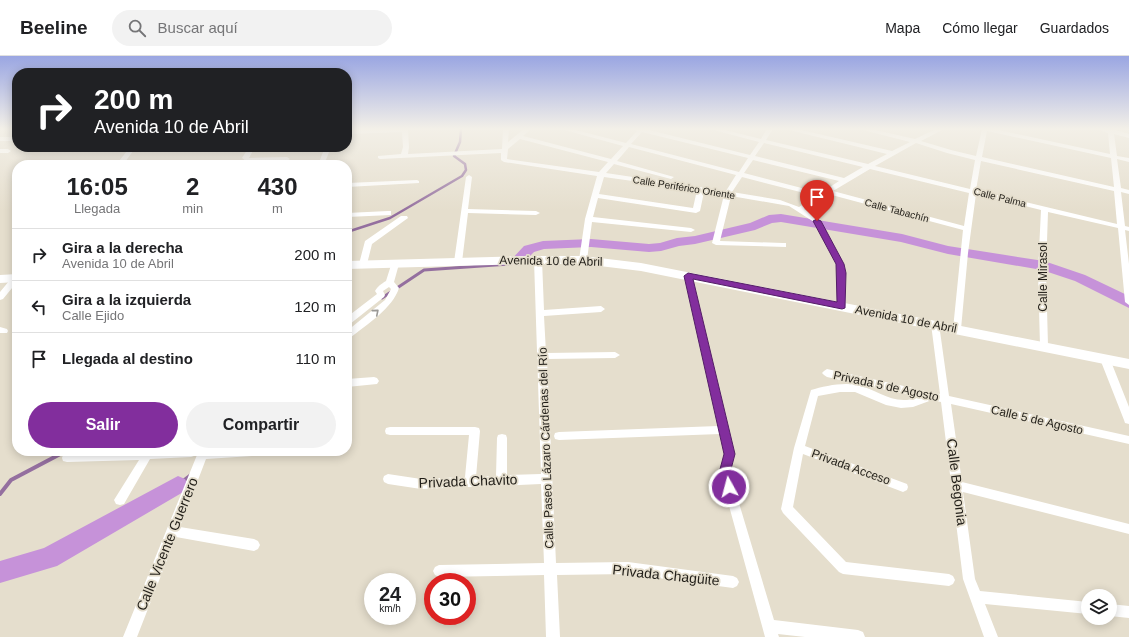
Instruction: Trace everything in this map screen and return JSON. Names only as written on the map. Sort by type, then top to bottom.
[{"type":"street","points":[[380,157],[401,156]]},
{"type":"street","name":"Calle Periférico Oriente","points":[[504,156],[504,160],[728,193],[780,202],[800,209],[819,224],[840,264],[842,273],[842,306]]},
{"type":"street","points":[[590,156],[671,177]]},
{"type":"street","points":[[583,260],[589,219],[601,174],[618,156]]},
{"type":"street","name":"Calle Tabachín","points":[[667,156],[967,229]]},
{"type":"street","points":[[747,156],[846,181]]},
{"type":"street","name":"Calle Palma","points":[[825,156],[1125,228]]},
{"type":"street","points":[[800,209],[889,156]]},
{"type":"street","points":[[969,156],[1129,192]]},
{"type":"street","points":[[1110,156],[1129,160]]},
{"type":"street","points":[[751,157],[728,193],[717,233],[716,243],[783,245]]},
{"type":"street","points":[[1114,157],[1125,228],[1129,302]]},
{"type":"street","points":[[957,329],[963,252],[978,158]]},
{"type":"street","points":[[248,160],[287,159]]},
{"type":"street","points":[[458,262],[469,177]]},
{"type":"street","points":[[352,185],[417,182]]},
{"type":"street","points":[[595,195],[696,211],[701,189]]},
{"type":"street","name":"Calle Mirasol","points":[[1044,346],[1042,271],[1045,208]]},
{"type":"street","points":[[465,212],[536,213]]},
{"type":"street","points":[[352,215],[388,213]]},
{"type":"street","points":[[363,264],[368,242],[404,218]]},
{"type":"street","points":[[589,219],[691,230]]},
{"type":"street","name":"Avenida 10 de Abril","points":[[352,265],[510,260],[583,260],[641,267],[935,324],[1129,364]]},
{"type":"street","name":"Calle Paseo Lázaro Cárdenas del Río","points":[[538,260],[553,637]]},
{"type":"street","points":[[390,284],[395,264]]},
{"type":"street","points":[[688,276],[730,454],[725,473],[770,631],[858,637]]},
{"type":"street","points":[[0,279],[12,278]]},
{"type":"street","points":[[0,297],[12,284]]},
{"type":"street","points":[[352,318],[381,295],[380,291],[383,286],[390,284]]},
{"type":"street","points":[[352,332],[388,302],[393,295],[395,288],[390,284]]},
{"type":"street","points":[[540,313],[601,309]]},
{"type":"street","name":"Calle Begonia","points":[[935,324],[969,579],[991,637]]},
{"type":"street","points":[[542,356],[615,355]]},
{"type":"street","points":[[1105,359],[1129,420]]},
{"type":"street","name":"Privada 5 de Agosto","points":[[827,373],[946,399]]},
{"type":"street","points":[[352,382],[374,381]]},
{"type":"street","name":"Privada Acceso","points":[[931,396],[916,403],[899,405],[884,400],[869,391],[852,388],[814,393],[799,448],[788,509],[843,568],[950,580]]},
{"type":"street","name":"Calle 5 de Agosto","points":[[946,399],[1129,440]]},
{"type":"street","points":[[559,436],[724,430]]},
{"type":"street","points":[[390,431],[475,431],[470,482]]},
{"type":"street","points":[[501,480],[502,438]]},
{"type":"street","name":"Privada Acceso","points":[[799,448],[903,487]]},
{"type":"street","points":[[67,458],[120,456]]},
{"type":"street","points":[[120,500],[146,456]]},
{"type":"street","name":"Calle Vicente Guerrero","points":[[130,637],[200,456]]},
{"type":"street","name":"Privada Chavito","points":[[388,480],[420,484],[547,479]]},
{"type":"street","points":[[957,486],[1129,529]]},
{"type":"street","points":[[172,531],[254,545]]},
{"type":"street","name":"Privada Chagüite","points":[[439,571],[628,568],[733,582]]},
{"type":"street","points":[[975,597],[1081,607]]},
{"type":"street","points":[[1117,611],[1129,612]]},
{"type":"waterway","points":[[352,230],[390,218],[462,176],[466,170],[465,164],[454,156]]},
{"type":"waterway","points":[[517,261],[529,249],[543,245],[591,243],[649,248],[661,247],[677,242],[695,240],[755,226],[769,219],[781,218],[902,238],[948,250],[1044,266],[1080,278],[1129,303]]},
{"type":"waterway","points":[[382,298],[424,270],[511,264]]},
{"type":"waterway","points":[[0,494],[11,480],[57,456]]},
{"type":"waterway","points":[[178,485],[191,475]]},
{"type":"waterway","points":[[0,572],[49,558],[178,485]]},
{"type":"route","points":[[729,487],[725,473],[730,454],[688,276],[842,306],[842,273],[840,264],[817,221]]}]
